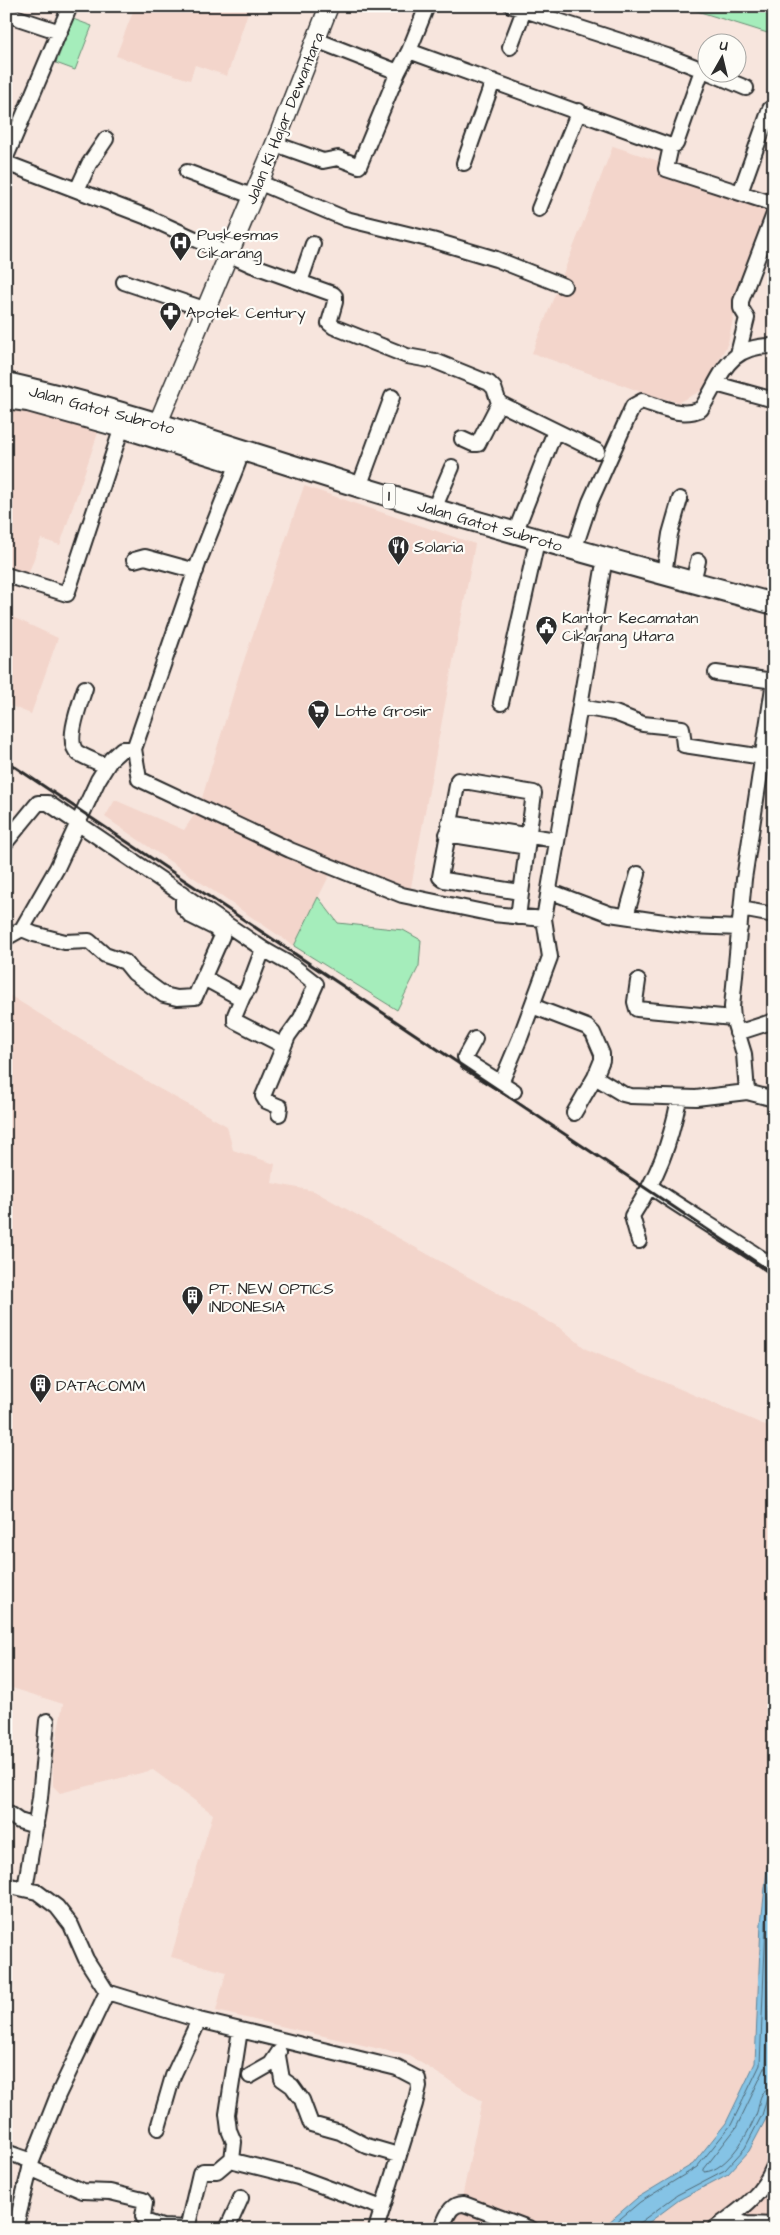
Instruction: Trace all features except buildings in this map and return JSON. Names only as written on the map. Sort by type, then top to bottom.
[{"type":"highway","name":"Jalan Gatot Subroto","points":[[6,383],[57,394],[158,423],[359,487],[515,533],[774,604]]},
{"type":"highway","name":"Jalan Gatot Subroto","points":[[6,398],[122,427],[535,550],[774,616]]},
{"type":"main road","name":"Jalan Ki Hajar Dewantara","points":[[158,423],[204,309],[275,144],[329,6]]},
{"type":"street","points":[[6,156],[70,6]]},
{"type":"street","points":[[275,144],[323,161],[338,158],[359,166],[427,6]]},
{"type":"street","points":[[510,47],[518,8],[667,56],[698,69]]},
{"type":"street","points":[[6,14],[60,32]]},
{"type":"street","points":[[316,40],[398,72]]},
{"type":"street","points":[[409,51],[579,111],[671,146],[676,144],[702,82]]},
{"type":"street","points":[[464,163],[493,81]]},
{"type":"street","points":[[731,82],[746,88]]},
{"type":"street","points":[[740,194],[770,109]]},
{"type":"street","points":[[539,209],[579,111]]},
{"type":"street","points":[[77,190],[90,164],[106,139]]},
{"type":"street","points":[[671,146],[666,167],[669,171],[774,204]]},
{"type":"street","points":[[6,162],[146,217],[252,265],[335,296],[336,302],[329,323],[334,327],[407,356],[435,361],[489,383],[494,388],[495,397],[499,403],[597,451]]},
{"type":"street","points":[[187,172],[255,189],[346,219],[432,240],[496,259],[564,286]]},
{"type":"street","points":[[738,354],[747,318],[741,308],[741,301],[774,214]]},
{"type":"street","points":[[300,282],[313,244]]},
{"type":"street","points":[[124,282],[204,309]]},
{"type":"street","points":[[574,550],[590,502],[633,406],[642,401],[675,412],[693,412],[701,409],[728,361],[738,354],[759,346],[774,346]]},
{"type":"street","points":[[716,384],[774,400]]},
{"type":"street","points":[[359,487],[392,397]]},
{"type":"street","points":[[462,439],[478,444],[499,403]]},
{"type":"street","points":[[6,575],[68,594],[122,427]]},
{"type":"street","points":[[515,533],[555,431]]},
{"type":"street","points":[[238,463],[196,571],[134,749],[137,757],[136,771],[141,781],[290,850],[412,898],[518,917],[544,919]]},
{"type":"street","points":[[434,509],[452,467]]},
{"type":"street","points":[[664,574],[670,534],[680,499]]},
{"type":"street","points":[[501,703],[535,550]]},
{"type":"street","points":[[134,560],[145,557],[196,571]]},
{"type":"street","points":[[693,582],[698,561]]},
{"type":"street","points":[[501,1083],[550,957],[544,919],[603,569]]},
{"type":"street","points":[[716,673],[774,681],[741,909],[733,1018],[744,1054],[747,1092]]},
{"type":"street","points":[[85,688],[74,724],[74,747],[77,752],[106,766]]},
{"type":"street","points":[[580,707],[616,713],[643,724],[682,728],[684,745],[764,757]]},
{"type":"street","points":[[12,934],[57,868],[77,822],[106,766],[122,749],[134,749]]},
{"type":"street","points":[[518,917],[534,793],[458,780],[448,829],[441,879],[520,892]]},
{"type":"street","points":[[6,842],[21,822],[41,802],[48,803],[263,949],[293,966],[316,984],[301,1018],[284,1046],[263,1098],[280,1107],[279,1114]]},
{"type":"street","points":[[448,829],[528,841],[556,840]]},
{"type":"street","points":[[626,916],[638,874]]},
{"type":"street","points":[[549,891],[603,912],[691,926],[740,928]]},
{"type":"street","points":[[12,934],[47,936],[64,942],[89,940],[105,955],[125,962],[134,973],[151,987],[170,997],[195,997],[222,936],[214,928],[189,914],[183,907],[183,893]]},
{"type":"street","points":[[741,909],[774,915]]},
{"type":"street","points":[[263,949],[248,989],[235,1014],[235,1021],[284,1046]]},
{"type":"street","points":[[204,978],[237,996],[243,996]]},
{"type":"street","points":[[638,982],[635,1002],[637,1009],[733,1018]]},
{"type":"street","points":[[532,1006],[590,1030],[602,1057],[595,1076],[574,1113]]},
{"type":"street","points":[[737,1033],[774,1021]]},
{"type":"street","points":[[475,1039],[466,1057],[467,1062],[514,1091]]},
{"type":"street","points":[[595,1076],[626,1095],[679,1098],[747,1092],[774,1099]]},
{"type":"street","points":[[639,1241],[632,1216],[651,1187],[669,1141],[679,1098]]},
{"type":"street","points":[[651,1187],[704,1224],[731,1237],[774,1268]]},
{"type":"street","points":[[26,1889],[40,1798],[47,1721]]},
{"type":"street","points":[[6,1812],[19,1821],[36,1826]]},
{"type":"street","points":[[6,1885],[37,1892],[58,1906],[107,1992],[199,2020],[397,2068],[418,2079],[420,2087],[416,2104],[398,2154],[376,2229]]},
{"type":"street","points":[[16,2225],[31,2164],[58,2095],[107,1992]]},
{"type":"street","points":[[158,2128],[173,2076],[199,2020]]},
{"type":"street","points":[[232,2160],[234,2142],[228,2130],[227,2114],[240,2030]]},
{"type":"street","points":[[282,2041],[278,2056],[282,2079],[292,2086],[302,2100],[311,2124],[340,2132],[367,2146],[398,2154]]},
{"type":"street","points":[[250,2076],[271,2064],[278,2056]]},
{"type":"street","points":[[6,2152],[76,2189],[110,2192],[143,2200],[145,2203],[143,2216],[145,2221],[162,2227],[187,2228],[200,2173],[203,2171],[217,2172],[228,2161],[232,2160],[306,2180],[382,2208]]},
{"type":"street","points":[[714,2229],[730,2219],[752,2200],[764,2185],[774,2166]]},
{"type":"street","points":[[227,2229],[241,2198]]},
{"type":"street","points":[[441,2229],[451,2208],[457,2204],[464,2204],[531,2229]]},
{"type":"street","points":[[730,2219],[746,2224],[774,2225]]},
{"type":"shaded area","points":[[135,6],[250,6],[227,76],[195,65],[190,80],[116,56]]},
{"type":"shaded area","points":[[613,146],[774,199],[737,300],[728,343],[703,390],[679,402],[653,396],[532,353]]},
{"type":"shaded area","points":[[6,404],[101,424],[60,545],[41,539],[28,575],[13,569],[6,590]]},
{"type":"shaded area","points":[[304,486],[475,544],[408,903],[331,872],[294,946],[105,817],[115,800],[184,830],[199,808],[239,675]]},
{"type":"shaded area","points":[[6,614],[58,638],[31,714],[6,704]]},
{"type":"shaded area","points":[[6,993],[158,1088],[227,1126],[233,1150],[275,1164],[272,1183],[314,1191],[562,1329],[586,1349],[774,1429],[774,2229],[449,2229],[461,2203],[482,2101],[410,2056],[216,2011],[226,1972],[171,1957],[213,1814],[153,1770],[60,1793],[53,1786],[53,1756],[63,1704],[6,1686]]},
{"type":"green space","points":[[681,6],[774,6],[774,35]]},
{"type":"green space","points":[[73,19],[92,26],[75,70],[56,63]]},
{"type":"green space","points":[[318,897],[338,923],[403,930],[421,940],[419,966],[397,1010],[294,946]]},
{"type":"water","points":[[772,1825],[774,2092],[767,2117],[749,2151],[728,2174],[679,2200],[640,2229],[601,2229],[637,2198],[693,2164],[726,2123],[755,2063],[761,1923]]},
{"type":"railway","points":[[6,761],[774,1274]]},
{"type":"place","name":"Puskesmas Cikarang","points":[[181,262]]},
{"type":"place","name":"Apotek Century","points":[[170,331]]},
{"type":"place","name":"Solaria","points":[[398,565]]},
{"type":"place","name":"Kantor Kecamatan Cikarang Utara","points":[[546,645]]},
{"type":"place","name":"Lotte Grosir","points":[[319,729]]},
{"type":"place","name":"PT. NEW OPTICS INDONESIA","points":[[193,1316]]},
{"type":"place","name":"DATACOMM","points":[[40,1404]]}]
